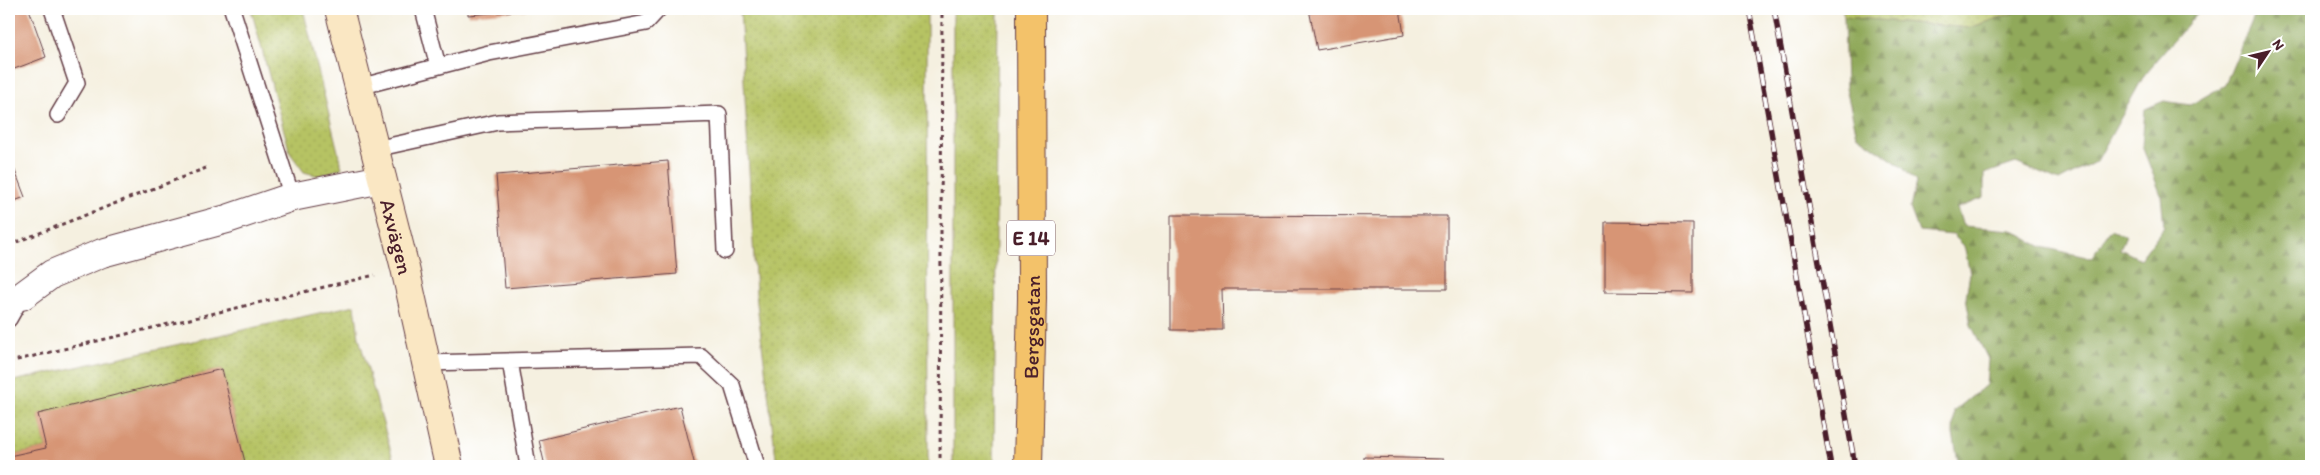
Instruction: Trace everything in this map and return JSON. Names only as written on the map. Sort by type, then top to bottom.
[{"type":"highway","name":"Bergsgatan","points":[[1028,466],[1032,298],[1031,9]]},
{"type":"street","name":"Axvägen","points":[[339,9],[405,268],[449,466]]},
{"type":"street","points":[[22,296],[52,274],[102,253],[227,219],[292,198],[382,179]]},
{"type":"lane","points":[[52,9],[77,83],[58,115]]},
{"type":"lane","points":[[232,9],[292,198]]},
{"type":"lane","points":[[423,9],[438,66]]},
{"type":"lane","points":[[359,87],[489,53],[646,24],[659,9]]},
{"type":"lane","points":[[375,150],[498,122],[719,114],[725,251]]},
{"type":"lane","points":[[9,320],[22,296]]},
{"type":"lane","points":[[426,363],[701,356],[732,385],[757,466]]},
{"type":"lane","points":[[510,361],[528,466]]},
{"type":"path","points":[[940,466],[942,9]]},
{"type":"path","points":[[9,245],[206,168]]},
{"type":"path","points":[[9,362],[405,268]]},
{"type":"green space","points":[[251,9],[303,9],[342,168],[319,176],[304,172],[290,153]]},
{"type":"green space","points":[[740,9],[927,9],[928,466],[777,466],[756,295]]},
{"type":"green space","points":[[953,9],[998,9],[994,466],[953,466]]},
{"type":"green space","points":[[1842,9],[2026,9],[1969,28],[1844,17]]},
{"type":"green space","points":[[2026,9],[2201,9],[2145,74],[2097,161],[2059,181],[2016,163],[1984,174],[1984,198],[1957,208],[1963,226],[2012,230],[2042,247],[2091,258],[2110,229],[2126,235],[2120,249],[2140,259],[2164,227],[2161,195],[2142,146],[2145,109],[2164,101],[2190,105],[2225,85],[2257,9],[2311,9],[2311,466],[1959,466],[1953,434],[1954,411],[1986,385],[1988,359],[1971,325],[1966,297],[1970,273],[1964,246],[1953,235],[1919,232],[1910,208],[1916,182],[1902,167],[1857,135],[1846,88],[1844,17],[1969,28]]},
{"type":"green space","points":[[355,305],[359,338],[395,466],[246,466],[222,369],[39,414],[46,448],[9,456],[9,382]]},
{"type":"building","points":[[9,9],[29,9],[46,57],[9,71]]},
{"type":"building","points":[[468,9],[526,9],[526,10],[468,15]]},
{"type":"building","points":[[1309,9],[1400,9],[1404,35],[1317,50]]},
{"type":"building","points":[[9,155],[25,197],[9,203]]},
{"type":"building","points":[[668,161],[677,274],[505,288],[496,175]]},
{"type":"building","points":[[1171,215],[1447,216],[1447,289],[1222,289],[1223,330],[1171,330]]},
{"type":"building","points":[[1605,222],[1693,223],[1693,293],[1605,292]]},
{"type":"building","points":[[222,369],[246,466],[9,466],[9,456],[46,448],[38,414]]},
{"type":"building","points":[[680,406],[695,466],[545,466],[539,440]]},
{"type":"building","points":[[1364,457],[1444,459],[1442,466],[1364,466]]},
{"type":"railway","points":[[1749,9],[1831,466]]},
{"type":"railway","points":[[1774,9],[1855,466]]}]
